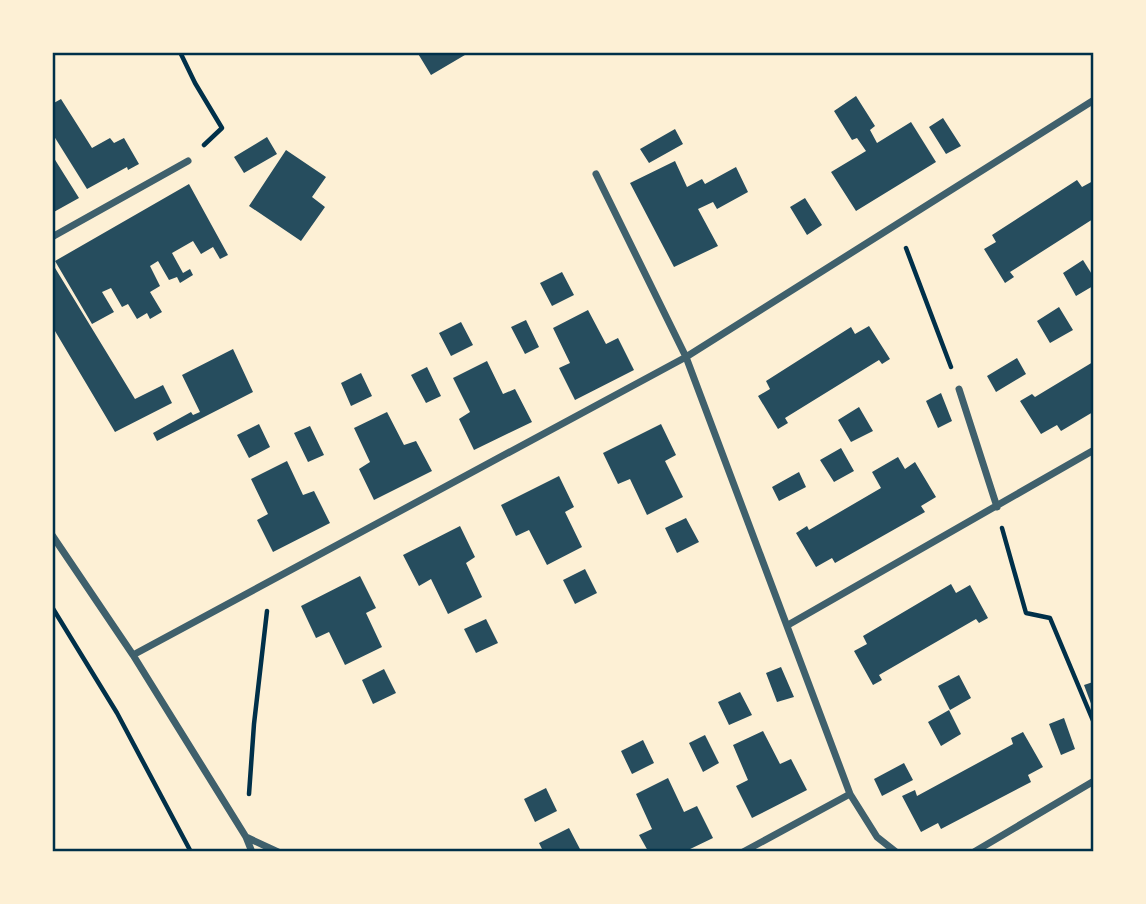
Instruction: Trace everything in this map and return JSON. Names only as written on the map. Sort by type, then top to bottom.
[{"type":"street","points":[[133,654],[686,357],[1094,100]]},
{"type":"street","points":[[52,237],[188,161]]},
{"type":"street","points":[[596,174],[686,357],[850,794],[877,837],[896,852]]},
{"type":"street","points":[[959,389],[997,507]]},
{"type":"street","points":[[788,625],[1094,450]]},
{"type":"street","points":[[52,536],[133,654],[246,837],[252,852]]},
{"type":"street","points":[[974,852],[1094,781]]},
{"type":"street","points":[[743,852],[850,794]]},
{"type":"street","points":[[246,837],[278,852]]},
{"type":"path","points":[[180,52],[222,128],[188,161]]},
{"type":"path","points":[[897,224],[959,389]]},
{"type":"path","points":[[997,507],[1026,613],[1050,618],[1094,723]]},
{"type":"path","points":[[246,837],[254,724],[270,581]]},
{"type":"path","points":[[52,607],[117,713],[191,852]]},
{"type":"building","points":[[417,52],[470,52],[431,75]]},
{"type":"building","points":[[856,96],[875,126],[870,130],[877,143],[911,122],[936,162],[856,211],[831,172],[866,151],[857,138],[852,140],[834,111]]},
{"type":"building","points":[[61,99],[92,148],[110,138],[114,143],[124,138],[139,164],[128,170],[127,167],[87,189],[52,133],[52,104]]},
{"type":"building","points":[[943,118],[961,146],[946,154],[929,127]]},
{"type":"building","points":[[675,129],[683,144],[649,163],[640,149]]},
{"type":"building","points":[[267,137],[277,154],[244,173],[234,157]]},
{"type":"building","points":[[286,150],[326,177],[312,197],[325,207],[301,241],[249,206]]},
{"type":"building","points":[[52,155],[79,198],[52,213]]},
{"type":"building","points":[[675,161],[687,187],[702,179],[705,184],[736,167],[748,192],[717,209],[713,202],[698,209],[718,246],[674,267],[630,183]]},
{"type":"building","points":[[1077,180],[1082,187],[1093,181],[1093,219],[1010,272],[1014,277],[1005,283],[984,249],[996,242],[992,235]]},
{"type":"building","points":[[189,184],[228,255],[220,259],[213,247],[201,254],[193,241],[172,253],[183,273],[190,269],[193,275],[180,283],[177,277],[169,280],[158,261],[150,266],[160,286],[150,292],[162,312],[150,319],[147,313],[137,319],[128,304],[122,307],[111,288],[102,292],[114,312],[92,324],[55,261]]},
{"type":"building","points":[[805,198],[822,225],[807,235],[790,207]]},
{"type":"building","points":[[1083,260],[1093,276],[1093,286],[1076,296],[1063,273]]},
{"type":"building","points":[[52,263],[135,399],[163,385],[172,403],[115,432],[52,326]]},
{"type":"building","points":[[562,272],[574,295],[552,306],[540,283]]},
{"type":"building","points":[[1059,307],[1073,330],[1050,343],[1037,321]]},
{"type":"building","points":[[588,310],[606,344],[618,338],[634,370],[575,400],[559,368],[570,363],[553,328]]},
{"type":"building","points":[[526,320],[539,347],[525,354],[511,327]]},
{"type":"building","points":[[461,322],[473,345],[451,356],[439,333]]},
{"type":"building","points":[[869,326],[890,359],[882,364],[879,360],[785,418],[788,423],[778,429],[758,396],[770,389],[766,381],[851,327],[855,334]]},
{"type":"building","points":[[233,349],[253,392],[157,441],[153,433],[191,412],[193,415],[200,412],[182,375]]},
{"type":"building","points":[[1017,358],[1026,374],[996,392],[987,376]]},
{"type":"building","points":[[487,361],[503,394],[515,389],[532,422],[474,450],[459,419],[470,412],[453,378]]},
{"type":"building","points":[[1093,362],[1093,412],[1061,431],[1057,425],[1041,434],[1020,401],[1032,394],[1035,397]]},
{"type":"building","points":[[427,367],[441,396],[426,403],[411,375]]},
{"type":"building","points":[[361,373],[372,396],[351,406],[341,383]]},
{"type":"building","points":[[941,393],[952,421],[938,428],[926,401]]},
{"type":"building","points":[[859,407],[873,431],[851,442],[838,420]]},
{"type":"building","points":[[387,412],[404,445],[416,441],[432,471],[374,500],[359,469],[370,462],[354,428]]},
{"type":"building","points":[[259,424],[270,447],[249,458],[237,435]]},
{"type":"building","points":[[661,424],[676,455],[665,461],[683,497],[647,515],[630,479],[618,484],[603,453]]},
{"type":"building","points":[[310,426],[324,455],[308,462],[294,433]]},
{"type":"building","points":[[841,448],[854,471],[834,482],[820,460]]},
{"type":"building","points":[[898,457],[905,469],[915,462],[936,497],[921,506],[925,512],[835,563],[832,558],[816,567],[796,533],[807,526],[809,530],[881,488],[872,472]]},
{"type":"building","points":[[287,461],[303,495],[314,491],[330,523],[273,552],[257,520],[268,514],[251,479]]},
{"type":"building","points":[[799,472],[806,487],[779,501],[772,487]]},
{"type":"building","points":[[559,476],[574,507],[565,512],[582,547],[547,565],[529,530],[516,536],[501,505]]},
{"type":"building","points":[[686,518],[699,542],[677,553],[665,528]]},
{"type":"building","points":[[460,526],[475,557],[466,563],[482,597],[448,614],[431,579],[419,586],[403,555]]},
{"type":"building","points":[[585,569],[597,593],[575,604],[563,580]]},
{"type":"building","points":[[360,576],[376,608],[366,613],[382,647],[345,665],[329,632],[316,638],[301,606]]},
{"type":"building","points":[[951,584],[956,593],[970,585],[988,618],[979,623],[976,619],[879,675],[882,680],[873,685],[854,651],[867,644],[863,636]]},
{"type":"building","points":[[486,619],[498,643],[476,653],[464,629]]},
{"type":"building","points":[[781,667],[794,697],[777,702],[766,673]]},
{"type":"building","points":[[384,669],[396,693],[373,704],[362,680]]},
{"type":"building","points":[[959,675],[971,698],[950,710],[938,686]]},
{"type":"building","points":[[1093,682],[1093,709],[1084,685]]},
{"type":"building","points":[[740,692],[752,715],[729,725],[718,702]]},
{"type":"building","points":[[949,710],[961,734],[941,746],[928,722]]},
{"type":"building","points":[[1064,718],[1075,749],[1061,755],[1049,724]]},
{"type":"building","points":[[763,731],[780,764],[791,759],[807,790],[752,818],[736,786],[748,780],[733,745]]},
{"type":"building","points":[[1023,732],[1043,767],[1028,775],[1031,782],[941,829],[938,823],[921,832],[902,796],[915,790],[917,796],[1013,744],[1011,738]]},
{"type":"building","points":[[705,735],[719,763],[703,772],[689,743]]},
{"type":"building","points":[[643,740],[654,763],[632,774],[621,751]]},
{"type":"building","points":[[904,763],[913,780],[882,796],[874,779]]},
{"type":"building","points":[[668,778],[684,812],[697,806],[713,838],[686,851],[648,851],[639,835],[652,829],[636,794]]},
{"type":"building","points":[[546,788],[557,811],[535,822],[524,799]]},
{"type":"building","points":[[569,828],[581,851],[543,851],[539,843]]}]
